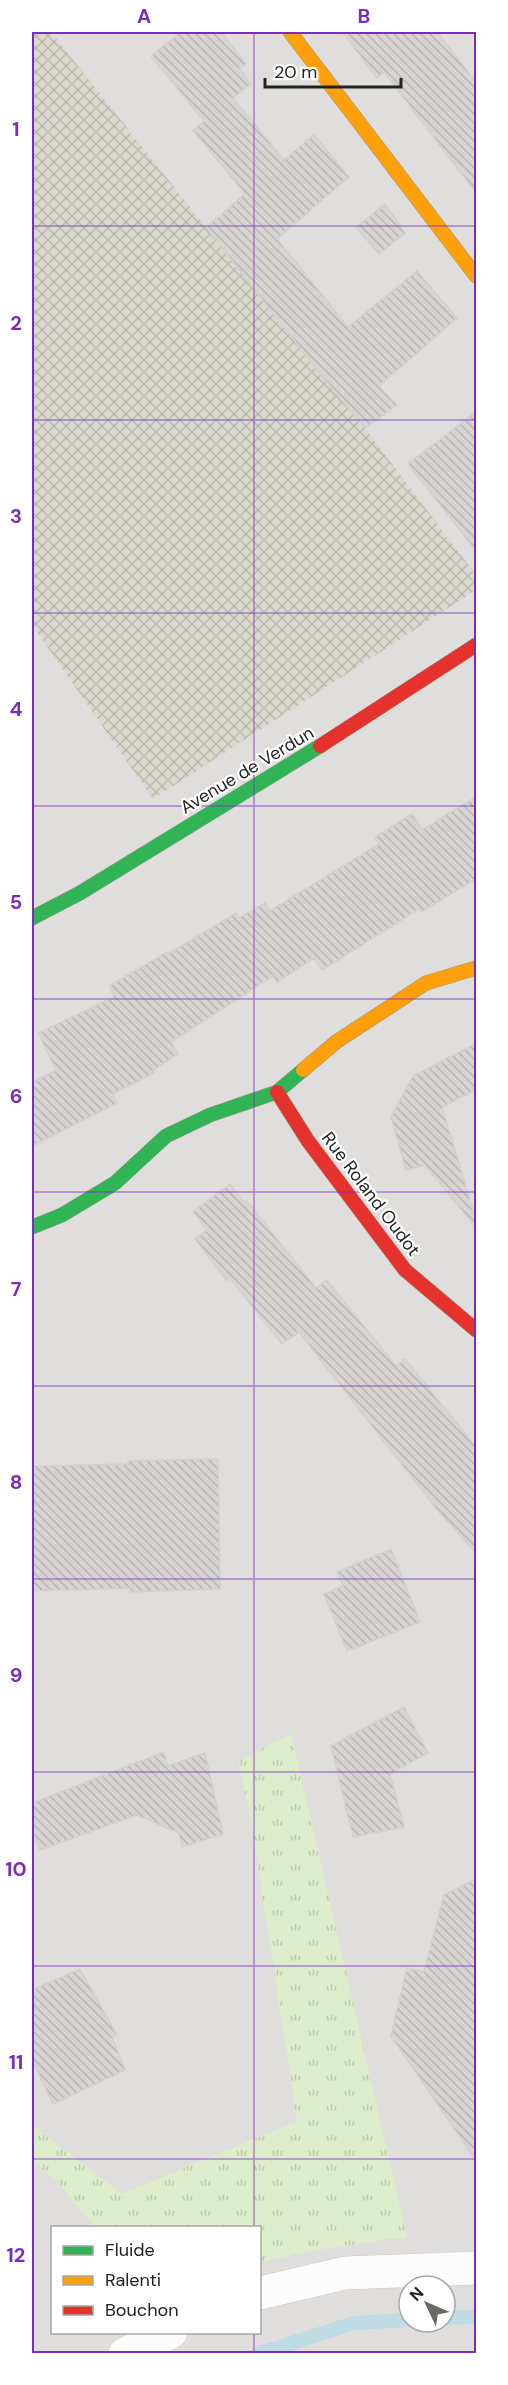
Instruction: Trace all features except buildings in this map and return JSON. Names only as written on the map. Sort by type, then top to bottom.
[{"type":"street","points":[[290,32],[477,276]]},
{"type":"street","name":"Avenue de Verdun","points":[[32,918],[81,893],[307,754],[477,645]]},
{"type":"street","points":[[32,1227],[62,1215],[115,1183],[166,1136],[210,1114],[278,1092],[336,1042],[426,983],[477,968]]},
{"type":"street","name":"Rue Roland Oudot","points":[[278,1092],[308,1141],[405,1270],[477,1330]]},
{"type":"street","points":[[261,2293],[345,2273],[477,2268]]},
{"type":"street","points":[[124,2354],[167,2334]]},
{"type":"shaded area","points":[[32,32],[476,32],[476,2353],[32,2354]]},
{"type":"shaded area","points":[[32,32],[51,32],[365,428],[476,575],[476,590],[153,799],[32,625]]},
{"type":"green space","points":[[291,1734],[407,2237],[328,2248],[261,2262],[261,2226],[93,2226],[59,2183],[32,2160],[32,2125],[122,2194],[297,2121],[251,1820],[238,1761]]},
{"type":"waterway","points":[[457,2318],[476,2317]]},
{"type":"waterway","points":[[258,2354],[354,2323],[397,2321]]},
{"type":"traffic: fast","points":[[32,918],[80,893],[320,746]]},
{"type":"traffic: fast","points":[[32,1227],[62,1215],[115,1183],[166,1136],[210,1115],[277,1092],[303,1070]]},
{"type":"traffic: slow","points":[[290,32],[476,276]]},
{"type":"traffic: slow","points":[[303,1070],[336,1042],[426,983],[476,968]]},
{"type":"traffic: jam","points":[[320,746],[476,645]]},
{"type":"traffic: jam","points":[[277,1092],[308,1141],[405,1270],[476,1330]]}]
